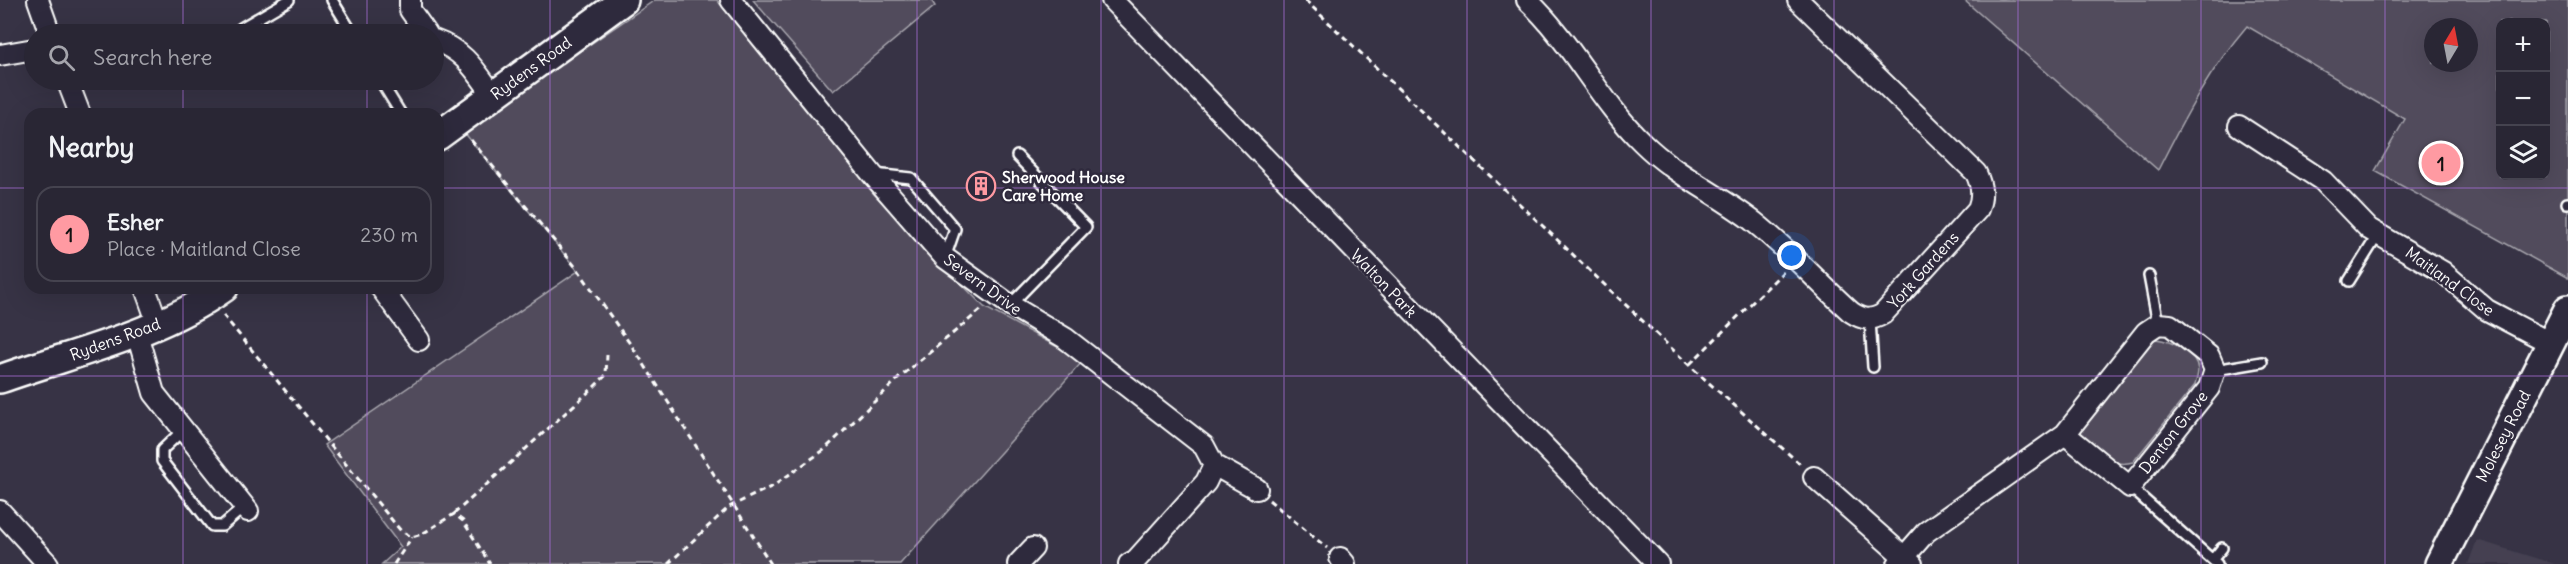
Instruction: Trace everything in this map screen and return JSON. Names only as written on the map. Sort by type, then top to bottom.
[{"type":"street","points":[[38,0],[46,24]]},
{"type":"street","points":[[410,0],[410,10],[420,24]]},
{"type":"street","name":"Rydens Road","points":[[447,129],[624,0]]},
{"type":"street","name":"Severn Drive","points":[[731,0],[872,174],[945,258],[1004,301],[1065,338],[1121,379],[1204,446],[1214,465],[1257,489]]},
{"type":"street","name":"Walton Park","points":[[1112,0],[1658,564]]},
{"type":"street","name":"York Gardens","points":[[1527,0],[1576,60],[1605,102],[1643,143],[1674,168],[1754,222],[1851,312],[1859,318],[1870,320],[1883,314],[1978,209],[1981,200],[1981,183],[1976,173],[1798,0]]},
{"type":"street","points":[[444,44],[468,59],[494,96]]},
{"type":"street","points":[[0,55],[24,51]]},
{"type":"street","points":[[71,90],[78,108]]},
{"type":"street","name":"Maitland Close","points":[[2239,126],[2323,181],[2369,229],[2444,272],[2487,310],[2550,343]]},
{"type":"street","points":[[145,294],[154,393],[246,509]]},
{"type":"street","name":"Rydens Road","points":[[0,379],[148,329],[214,294]]},
{"type":"street","points":[[385,294],[419,340]]},
{"type":"street","name":"Molesey Road","points":[[2439,564],[2568,309]]},
{"type":"street","points":[[1814,477],[1905,561],[1926,532],[2065,434],[2146,332],[2158,324],[2170,325],[2209,356],[2215,370]]},
{"type":"street","name":"Denton Grove","points":[[2065,434],[2130,487],[2209,388],[2215,370]]},
{"type":"street","points":[[1129,564],[1136,560],[1206,483],[1214,465]]},
{"type":"street","points":[[0,511],[48,564]]},
{"type":"street","points":[[1018,564],[1033,548]]},
{"type":"lane","points":[[248,24],[289,0]]},
{"type":"lane","points":[[332,0],[347,24]]},
{"type":"lane","points":[[386,90],[397,108]]},
{"type":"lane","points":[[1004,301],[1086,227],[1017,156]]},
{"type":"lane","points":[[872,174],[911,178],[918,186],[955,229],[945,258]]},
{"type":"lane","points":[[2349,281],[2379,233]]},
{"type":"lane","points":[[2149,276],[2158,324]]},
{"type":"lane","points":[[1870,320],[1873,367]]},
{"type":"lane","points":[[2215,370],[2262,362]]},
{"type":"lane","points":[[183,430],[162,450],[162,461],[212,526],[222,526],[246,509]]},
{"type":"lane","points":[[2130,487],[2215,562],[2222,548]]},
{"type":"path","points":[[1305,0],[1689,365],[1814,477]]},
{"type":"path","points":[[447,129],[579,271],[640,357],[771,564]]},
{"type":"path","points":[[1689,365],[1796,260]]},
{"type":"path","points":[[217,294],[401,531],[412,537]]},
{"type":"path","points":[[668,564],[729,507],[773,486],[824,450],[899,378],[1004,301]]},
{"type":"path","points":[[394,564],[412,537],[422,534],[454,514],[600,381],[606,375],[607,355]]},
{"type":"path","points":[[1257,489],[1342,561]]},
{"type":"path","points":[[454,514],[464,521],[490,564]]},
{"type":"shaded area","points":[[655,0],[717,0],[874,194],[984,307],[1083,361],[900,564],[382,564],[401,547],[324,445],[578,271],[463,131]]},
{"type":"shaded area","points":[[753,0],[931,0],[935,6],[833,91]]},
{"type":"shaded area","points":[[1964,0],[2568,0],[2568,278],[2375,171],[2405,119],[2247,26],[2209,77],[2158,170]]},
{"type":"shaded area","points":[[2156,339],[2182,348],[2193,358],[2198,370],[2195,385],[2133,462],[2116,463],[2102,456],[2078,433],[2145,342]]},
{"type":"shaded area","points":[[2477,540],[2555,564],[2468,564]]},
{"type":"place","name":"Esher","points":[[2441,163]]},
{"type":"place","name":"Sherwood House Care Home","points":[[981,186]]}]
